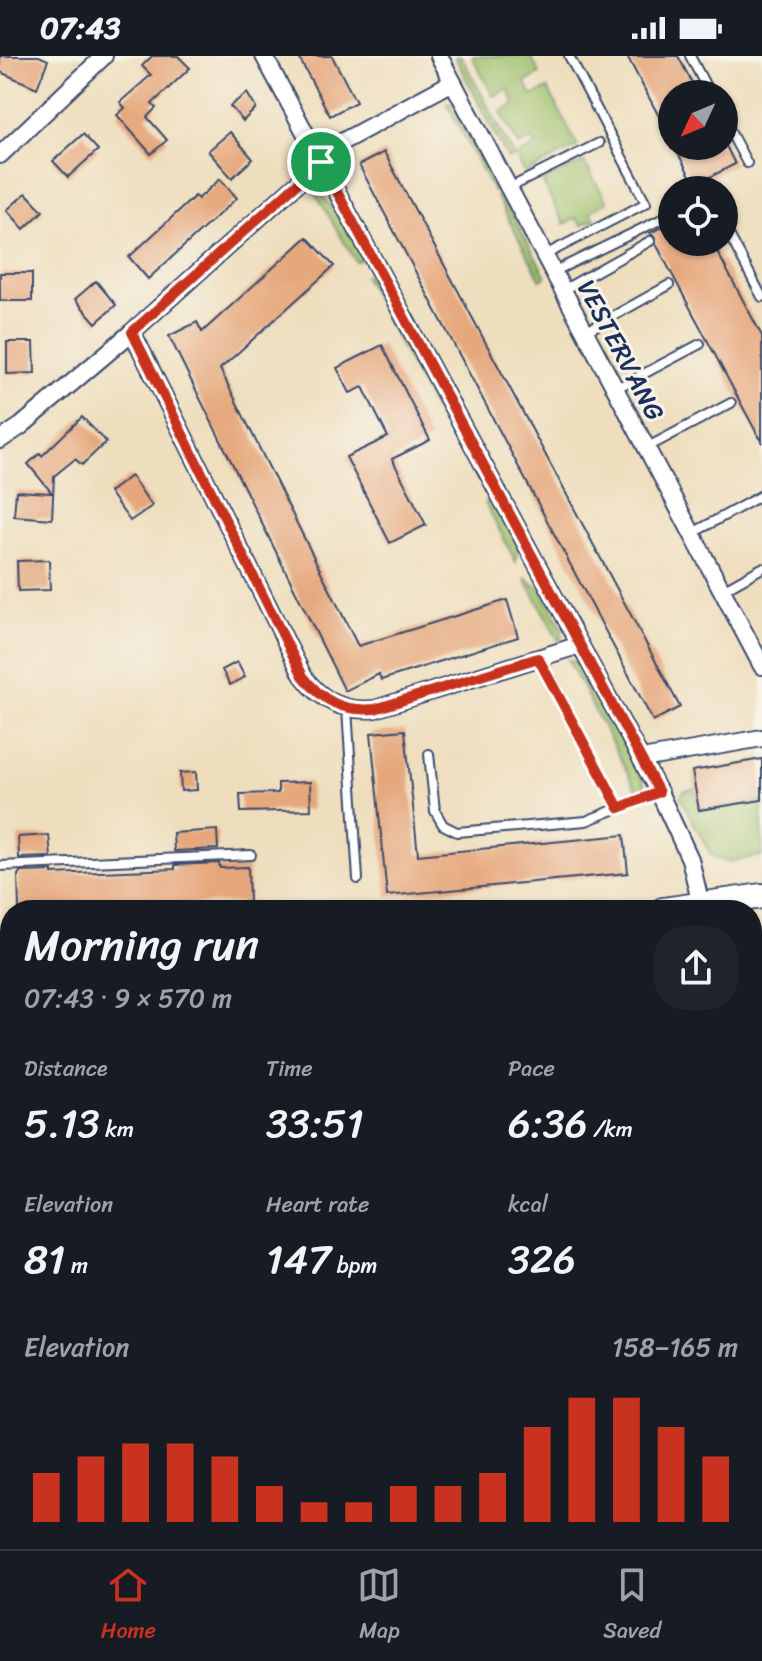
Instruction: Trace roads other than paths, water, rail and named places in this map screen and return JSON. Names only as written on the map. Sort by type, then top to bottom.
[{"type":"main road","points":[[735,900],[762,896]]},
{"type":"street","points":[[0,155],[104,56]]},
{"type":"street","points":[[264,56],[642,759],[690,859],[700,900]]},
{"type":"street","name":"VESTERVANG","points":[[439,56],[721,591],[759,654]]},
{"type":"street","points":[[0,440],[21,426],[132,332],[336,145],[453,82]]},
{"type":"street","points":[[132,332],[303,676],[322,697],[347,709],[375,709],[580,645]]},
{"type":"street","points":[[642,759],[762,738]]},
{"type":"lane","points":[[544,255],[646,203],[569,56]]},
{"type":"lane","points":[[690,56],[703,80]]},
{"type":"lane","points":[[509,188],[599,143]]},
{"type":"lane","points":[[738,146],[747,163]]},
{"type":"lane","points":[[553,272],[658,221]]},
{"type":"lane","points":[[562,290],[650,241]]},
{"type":"lane","points":[[738,252],[762,297]]},
{"type":"lane","points":[[585,332],[669,285]]},
{"type":"lane","points":[[614,389],[700,344]]},
{"type":"lane","points":[[646,448],[731,403]]},
{"type":"lane","points":[[691,534],[762,495]]},
{"type":"lane","points":[[721,591],[762,568]]},
{"type":"lane","points":[[538,658],[619,808]]},
{"type":"lane","points":[[347,709],[358,879]]},
{"type":"lane","points":[[429,754],[435,811],[443,825],[457,832],[586,821],[659,792]]},
{"type":"lane","points":[[0,866],[251,855]]}]
